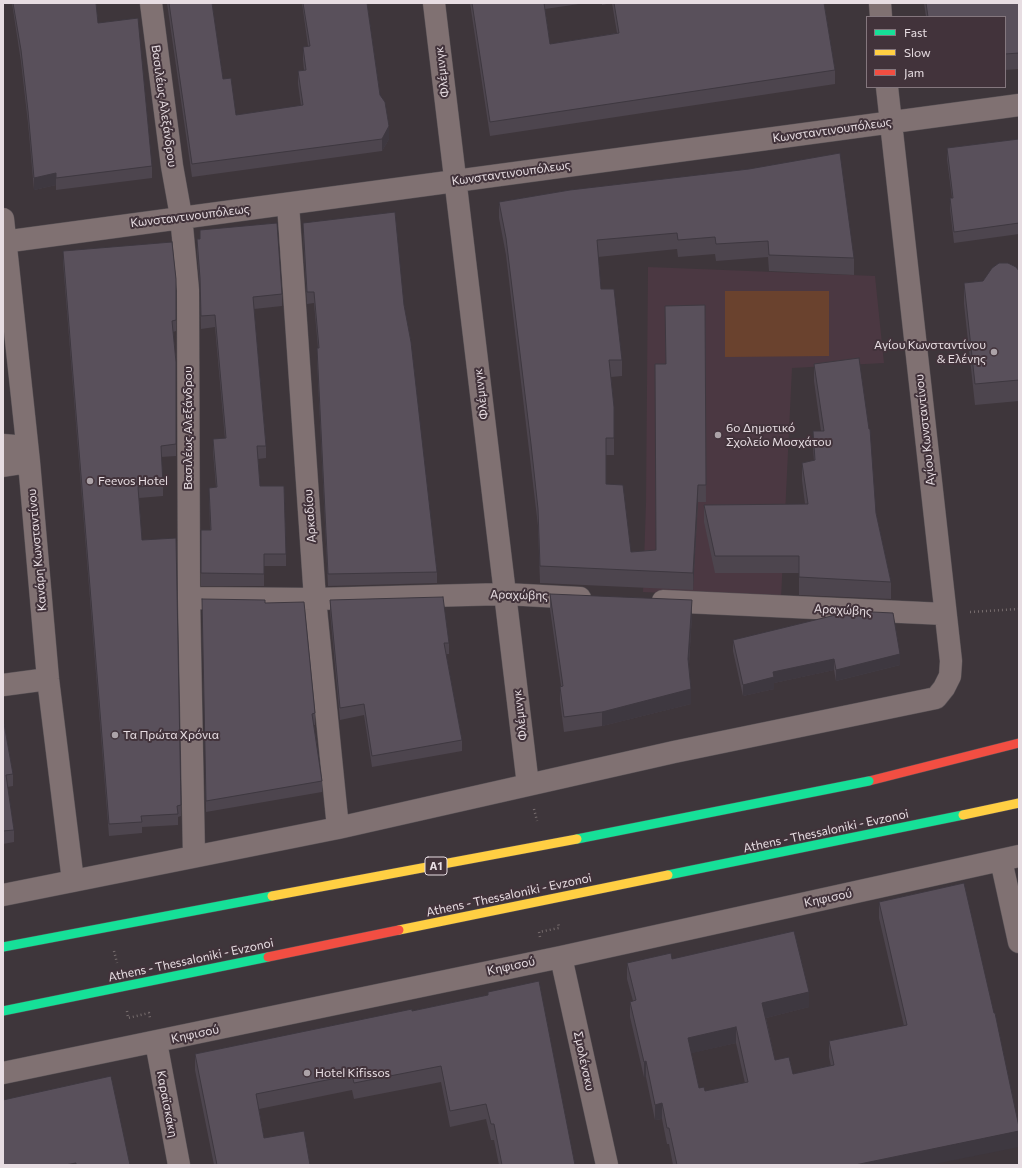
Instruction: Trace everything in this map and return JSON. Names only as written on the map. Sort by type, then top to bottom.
[{"type":"highway","points":[[869,781],[1019,743]]},
{"type":"highway","points":[[869,781],[989,760]]},
{"type":"highway","name":"Α1","points":[[3,947],[618,831],[869,781]]},
{"type":"highway","name":"Athens - Thessaloniki - Evzonoi","points":[[3,1011],[1019,803]]},
{"type":"street","name":"Βασιλέως Αλεξάνδρου","points":[[150,3],[172,166],[181,216],[188,290],[189,598],[194,856]]},
{"type":"street","name":"Φλέμινγκ","points":[[434,3],[528,785]]},
{"type":"street","points":[[880,3],[881,16]]},
{"type":"street","name":"Αγίου Κωνσταντίνου","points":[[528,785],[674,752],[936,698],[944,688],[950,676],[952,661],[945,614],[887,88]]},
{"type":"street","name":"Κωνσταντινουπόλεως","points":[[4,242],[181,216],[288,204],[1019,105]]},
{"type":"street","name":"Αρκαδίου","points":[[288,204],[316,599],[338,828]]},
{"type":"street","name":"Κανάρη Κωνσταντίνου","points":[[3,219],[4,242],[28,454],[48,678],[72,881]]},
{"type":"street","points":[[3,445],[28,454]]},
{"type":"street","points":[[3,466],[28,454]]},
{"type":"street","name":"Αραχώβης","points":[[189,598],[316,599],[505,594],[599,598]]},
{"type":"street","name":"Αραχώβης","points":[[646,601],[945,614]]},
{"type":"street","points":[[3,685],[48,678]]},
{"type":"street","points":[[3,895],[338,828],[528,785]]},
{"type":"street","points":[[1010,858],[1019,942]]},
{"type":"street","name":"Κηφισού","points":[[3,1073],[561,957],[1010,858]]},
{"type":"street","name":"Σμολένσκυ","points":[[561,957],[607,1165]]},
{"type":"street","name":"Καραϊσκάκη","points":[[156,1042],[179,1165]]},
{"type":"path","points":[[945,614],[1019,609]]},
{"type":"path","points":[[539,932],[559,928]]},
{"type":"path","points":[[128,1018],[149,1013]]},
{"type":"shaded area","name":"6ο Δημοτικό Σχολείο Μοσχάτου","points":[[648,267],[875,276],[884,363],[792,368],[781,599],[643,592],[646,503]]},
{"type":"shaded area","points":[[725,291],[829,291],[829,356],[725,357]]},
{"type":"building","points":[[13,3],[96,3],[98,23],[138,18],[152,166],[56,178],[56,173],[34,178],[21,50]]},
{"type":"building","points":[[169,3],[212,3],[223,79],[231,78],[236,115],[303,105],[298,71],[306,70],[303,47],[310,46],[303,3],[367,3],[380,95],[385,102],[389,126],[382,139],[192,164]]},
{"type":"building","points":[[472,3],[544,3],[550,44],[619,33],[614,3],[824,3],[835,70],[490,122]]},
{"type":"building","points":[[926,3],[1019,3],[1019,53],[1006,54],[1006,16],[928,16]]},
{"type":"building","points":[[1019,139],[1019,223],[954,232],[950,198],[953,198],[947,148]]},
{"type":"building","points":[[840,153],[854,258],[769,255],[768,241],[716,244],[715,237],[678,240],[677,233],[597,240],[601,289],[614,289],[622,360],[609,360],[614,407],[614,438],[606,438],[606,484],[623,485],[631,552],[656,550],[655,364],[666,364],[665,306],[705,305],[706,485],[698,485],[693,573],[540,566],[538,509],[531,444],[506,238],[499,202],[570,190],[749,169]]},
{"type":"building","points":[[395,212],[404,305],[411,342],[437,572],[328,574],[317,348],[319,348],[314,292],[307,292],[303,223]]},
{"type":"building","points":[[277,223],[282,294],[253,297],[266,446],[257,446],[260,486],[284,486],[286,554],[264,554],[264,574],[201,573],[201,530],[211,530],[209,488],[217,487],[213,439],[226,438],[215,315],[201,316],[197,239],[200,239],[200,230]]},
{"type":"building","points":[[172,242],[176,279],[176,320],[172,321],[176,362],[176,444],[161,446],[163,485],[138,487],[142,540],[176,538],[181,805],[177,806],[178,814],[141,816],[142,822],[109,824],[63,251]]},
{"type":"building","name":"Αγίου Κωνσταντίνου & Ελένης","points":[[999,263],[1008,263],[1016,267],[1019,271],[1019,380],[975,384],[964,283],[983,281],[992,268]]},
{"type":"building","points":[[859,358],[870,429],[876,513],[891,582],[799,577],[799,556],[715,556],[704,505],[808,504],[802,463],[815,460],[813,431],[824,431],[814,364]]},
{"type":"building","points":[[550,594],[692,600],[688,659],[691,689],[602,712],[564,717],[560,687],[563,686]]},
{"type":"building","points":[[443,597],[449,643],[444,643],[462,740],[372,756],[364,704],[340,708],[330,600]]},
{"type":"building","points":[[202,599],[265,600],[265,603],[304,602],[315,713],[312,714],[322,781],[206,801]]},
{"type":"building","points":[[852,611],[893,613],[900,654],[836,670],[834,659],[773,672],[774,677],[743,685],[733,640]]},
{"type":"building","points":[[3,718],[13,774],[6,775],[14,830],[3,831]]},
{"type":"building","points":[[964,883],[995,1013],[1019,1131],[855,1165],[677,1165],[662,1103],[655,1105],[646,1061],[644,1062],[630,1002],[636,1000],[627,963],[671,953],[672,959],[794,931],[809,992],[762,1003],[775,1060],[789,1057],[793,1074],[834,1065],[829,1041],[907,1025],[879,902]],"holes":[[[736,1027],[748,1082],[705,1091],[704,1087],[699,1088],[688,1038]]]},
{"type":"building","points":[[539,981],[575,1165],[502,1165],[494,1124],[491,1124],[486,1104],[450,1111],[441,1066],[354,1083],[352,1075],[256,1094],[264,1138],[304,1131],[310,1165],[217,1165],[195,1054],[412,1009],[412,1011],[488,995],[488,992]]},
{"type":"building","points":[[111,1076],[130,1165],[76,1165],[76,1163],[65,1165],[3,1165],[3,1100]]},
{"type":"traffic: jam","points":[[869,781],[1019,743]]},
{"type":"traffic: jam","points":[[268,957],[399,930]]},
{"type":"traffic: fast","points":[[577,839],[869,781]]},
{"type":"traffic: fast","points":[[668,875],[963,815]]},
{"type":"traffic: fast","points":[[3,947],[272,896]]},
{"type":"traffic: fast","points":[[3,1011],[268,957]]},
{"type":"traffic: slow","points":[[963,815],[1019,803]]},
{"type":"traffic: slow","points":[[272,896],[577,839]]},
{"type":"traffic: slow","points":[[399,930],[668,875]]},
{"type":"place","name":"Αγίου Κωνσταντίνου & Ελένης","points":[[994,352]]},
{"type":"place","name":"6ο Δημοτικό Σχολείο Μοσχάτου","points":[[718,435]]},
{"type":"place","name":"Feevos Hotel","points":[[90,481]]},
{"type":"place","name":"Τα Πρώτα Χρόνια","points":[[115,735]]},
{"type":"place","name":"Hotel Kifissos","points":[[307,1073]]}]
